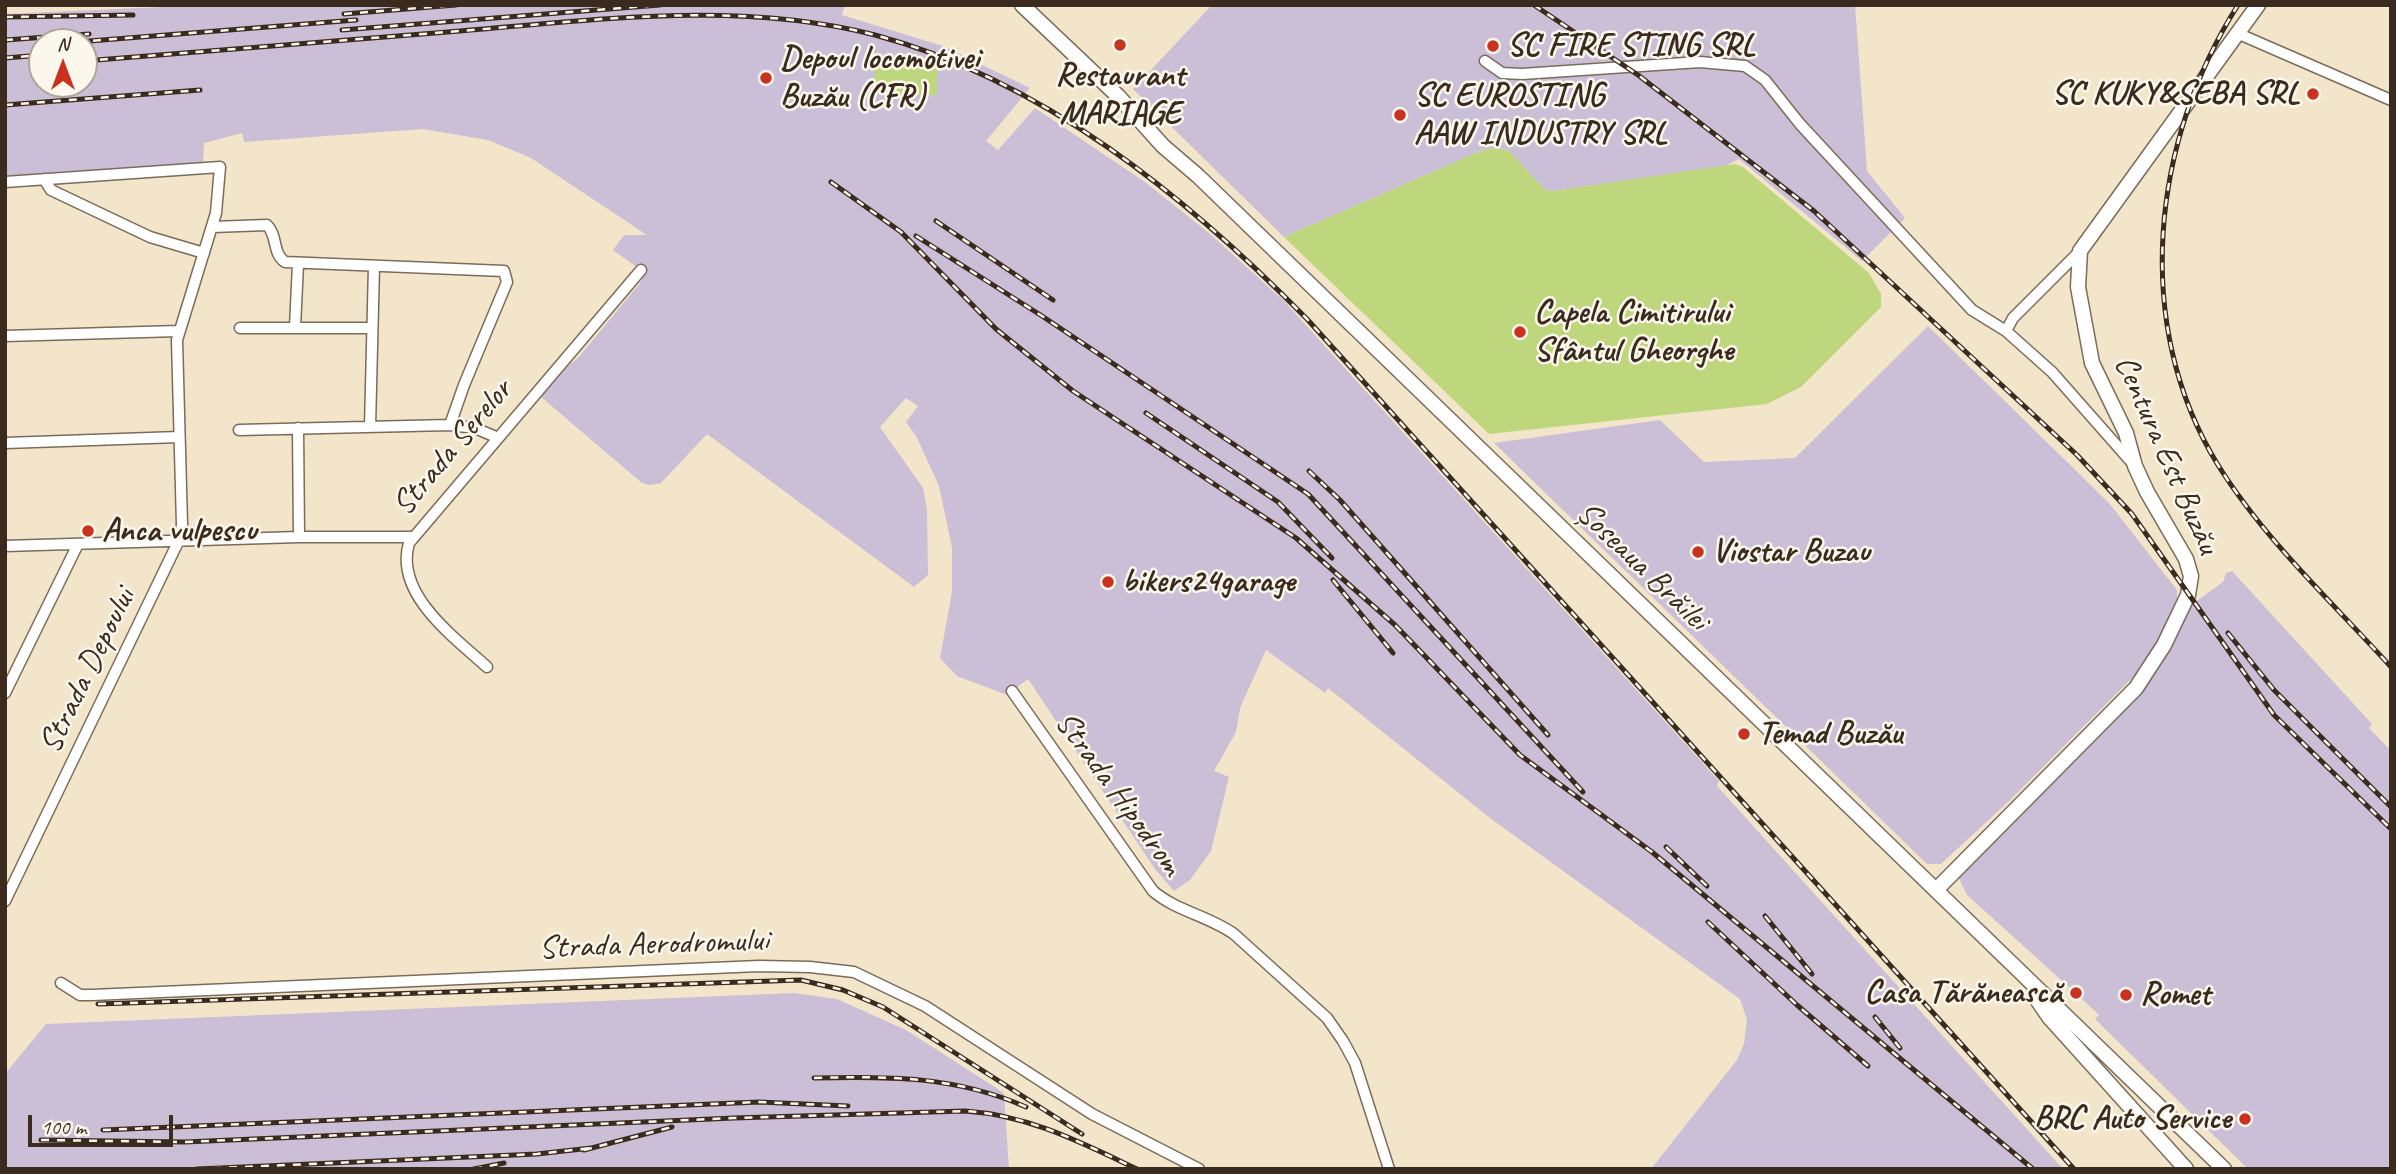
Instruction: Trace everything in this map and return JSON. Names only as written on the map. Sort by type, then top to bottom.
[{"type":"main road","name":"Șoseaua Brăilei","points":[[1022,5],[1118,96],[1145,128],[1217,194],[2224,1169]]},
{"type":"main road","points":[[2080,251],[2258,5]]},
{"type":"main road","name":"Centura Est Buzău","points":[[1936,890],[2136,688],[2155,660],[2185,604],[2191,576],[2186,559],[2135,466],[2126,433],[2090,353],[2078,287],[2080,251]]},
{"type":"main road","points":[[2030,984],[2049,1017],[2186,1169]]},
{"type":"street","points":[[2239,34],[2391,100]]},
{"type":"street","points":[[1485,61],[1502,73],[1522,74],[1700,62],[1745,66],[1765,80],[1783,99],[1800,124],[1972,310],[2006,331],[2052,372],[2135,466]]},
{"type":"street","name":"Strada Depoului","points":[[5,901],[179,541],[178,331],[212,227],[220,167],[44,179]]},
{"type":"street","points":[[5,182],[44,179],[51,190],[116,221],[165,242],[204,253]]},
{"type":"street","points":[[212,227],[267,225],[280,259],[298,264],[499,269],[508,275],[450,425]]},
{"type":"street","points":[[2006,331],[2013,318],[2080,251]]},
{"type":"street","points":[[295,327],[298,264]]},
{"type":"street","points":[[370,427],[374,266]]},
{"type":"street","name":"Strada Serelor","points":[[487,667],[418,600],[406,557],[411,537],[641,270]]},
{"type":"street","points":[[240,327],[372,328]]},
{"type":"street","points":[[5,336],[178,331]]},
{"type":"street","points":[[239,430],[450,425],[475,428],[496,436]]},
{"type":"street","points":[[298,428],[299,537]]},
{"type":"street","points":[[5,443],[179,438]]},
{"type":"street","points":[[5,546],[299,537],[411,537]]},
{"type":"street","points":[[5,693],[78,544]]},
{"type":"street","name":"Strada Hipodrom","points":[[1012,691],[1153,891],[1173,905],[1208,917],[1234,934],[1327,1018],[1355,1063],[1389,1169]]},
{"type":"street","name":"Strada Aerodromului","points":[[61,983],[80,995],[92,995],[759,966],[810,967],[854,972],[925,1006],[1092,1114],[1199,1169]]},
{"type":"shaded area","points":[[208,5],[845,5],[842,15],[943,46],[1030,88],[986,141],[998,150],[1035,108],[1145,182],[1209,233],[1284,301],[1719,781],[1717,786],[2063,1169],[1651,1169],[1737,1060],[1744,1044],[1747,1020],[1740,999],[1490,818],[1328,688],[1325,693],[1266,650],[1240,708],[1236,732],[1214,771],[1229,777],[1211,851],[1190,880],[1174,891],[1155,869],[1028,679],[1007,695],[957,676],[940,658],[952,592],[952,548],[939,486],[917,438],[906,422],[918,406],[906,398],[880,427],[923,488],[927,510],[928,575],[914,587],[707,434],[661,483],[649,485],[642,483],[541,397],[563,370],[578,358],[640,283],[645,273],[613,250],[624,235],[647,235],[531,158],[488,140],[423,129],[244,142],[242,133],[204,143],[203,162],[5,177],[5,14]]},
{"type":"shaded area","points":[[1212,5],[1855,5],[1867,171],[1905,218],[1862,261],[1739,159],[1725,166],[1554,191],[1545,190],[1508,150],[1494,148],[1483,150],[1284,237],[1133,89]]},
{"type":"shaded area","points":[[1928,326],[2109,503],[2177,590],[2177,601],[2159,639],[2136,674],[2008,802],[1941,864],[1927,864],[1494,443],[1660,420],[1704,462],[1795,458]]},
{"type":"shaded area","points":[[2232,571],[2372,724],[2369,728],[2391,751],[2391,1169],[2248,1169],[2095,1019],[2099,1015],[2081,998],[2078,1001],[2067,991],[2070,988],[1967,895],[1955,870],[2111,712],[2188,607],[2223,582],[2226,573]]},
{"type":"shaded area","points":[[794,993],[837,999],[906,1030],[1004,1093],[1009,1169],[5,1169],[5,1074],[46,1024]]},
{"type":"green space","points":[[875,62],[937,62],[937,95],[875,94]]},
{"type":"green space","points":[[1483,150],[1508,150],[1545,190],[1554,191],[1735,164],[1743,167],[1869,273],[1881,294],[1881,307],[1801,387],[1767,404],[1489,434],[1284,237]]},
{"type":"railway","points":[[344,14],[456,5]]},
{"type":"railway","points":[[342,30],[660,5]]},
{"type":"railway","points":[[1534,5],[1638,75],[1814,211],[2077,455],[2132,514],[2274,715],[2391,829]]},
{"type":"railway","points":[[2238,5],[2209,58],[2186,114],[2171,173],[2163,233],[2163,293],[2172,353],[2190,410],[2218,465],[2236,492],[2277,544],[2391,667]]},
{"type":"railway","points":[[5,17],[133,15]]},
{"type":"railway","points":[[98,60],[616,18],[720,15],[824,24],[875,35],[937,55],[996,81],[1054,112],[1162,187],[1212,229],[1307,319],[2074,1169]]},
{"type":"railway","points":[[98,40],[356,20]]},
{"type":"railway","points":[[5,40],[28,38]]},
{"type":"railway","points":[[5,58],[28,56]]},
{"type":"railway","points":[[5,105],[200,90]]},
{"type":"railway","points":[[831,182],[901,232],[996,329],[1073,391],[1296,538],[1395,625],[1520,755],[1652,852],[2033,1169]]},
{"type":"railway","points":[[936,221],[1053,300]]},
{"type":"railway","points":[[916,236],[1042,316],[1308,494],[1583,792]]},
{"type":"railway","points":[[1146,413],[1278,502],[1332,558]]},
{"type":"railway","points":[[1309,471],[1340,500],[1548,735]]},
{"type":"railway","points":[[1333,580],[1393,653]]},
{"type":"railway","points":[[2228,633],[2274,690],[2391,807]]},
{"type":"railway","points":[[1666,847],[1707,886]]},
{"type":"railway","points":[[1765,916],[1812,974]]},
{"type":"railway","points":[[1708,922],[1797,1005],[1868,1066]]},
{"type":"railway","points":[[98,1004],[801,980],[843,990],[883,1007],[1082,1134]]},
{"type":"railway","points":[[1875,1017],[1900,1048]]},
{"type":"railway","points":[[814,1078],[922,1080],[974,1089],[1026,1107]]},
{"type":"railway","points":[[103,1130],[759,1102],[848,1106]]},
{"type":"railway","points":[[41,1140],[185,1142],[734,1118],[965,1111],[1010,1118],[1053,1131],[1137,1169]]},
{"type":"railway","points":[[584,1150],[672,1127]]},
{"type":"railway","points":[[197,1169],[537,1154],[591,1148]]},
{"type":"railway","points":[[474,1169],[504,1163]]},
{"type":"place","name":"Restaurant MARIAGE","points":[[1120,45]]},
{"type":"place","name":"SC FIRE STING SRL","points":[[1493,46]]},
{"type":"place","name":"Depoul locomotivei Buzău (CFR)","points":[[766,78]]},
{"type":"place","name":"SC KUKY&SEBA SRL","points":[[2313,94]]},
{"type":"place","name":"SC EUROSTING AAW INDUSTRY SRL","points":[[1400,115]]},
{"type":"place","name":"Capela Cimitirului Sfântul Gheorghe","points":[[1520,332]]},
{"type":"place","name":"Anca vulpescu","points":[[88,531]]},
{"type":"place","name":"Viostar Buzau","points":[[1698,552]]},
{"type":"place","name":"bikers24garage","points":[[1108,582]]},
{"type":"place","name":"Temad Buzău","points":[[1744,734]]},
{"type":"place","name":"Casa Tărănească","points":[[2076,993]]},
{"type":"place","name":"Romet","points":[[2126,995]]},
{"type":"place","name":"BRC Auto Service","points":[[2245,1119]]}]
